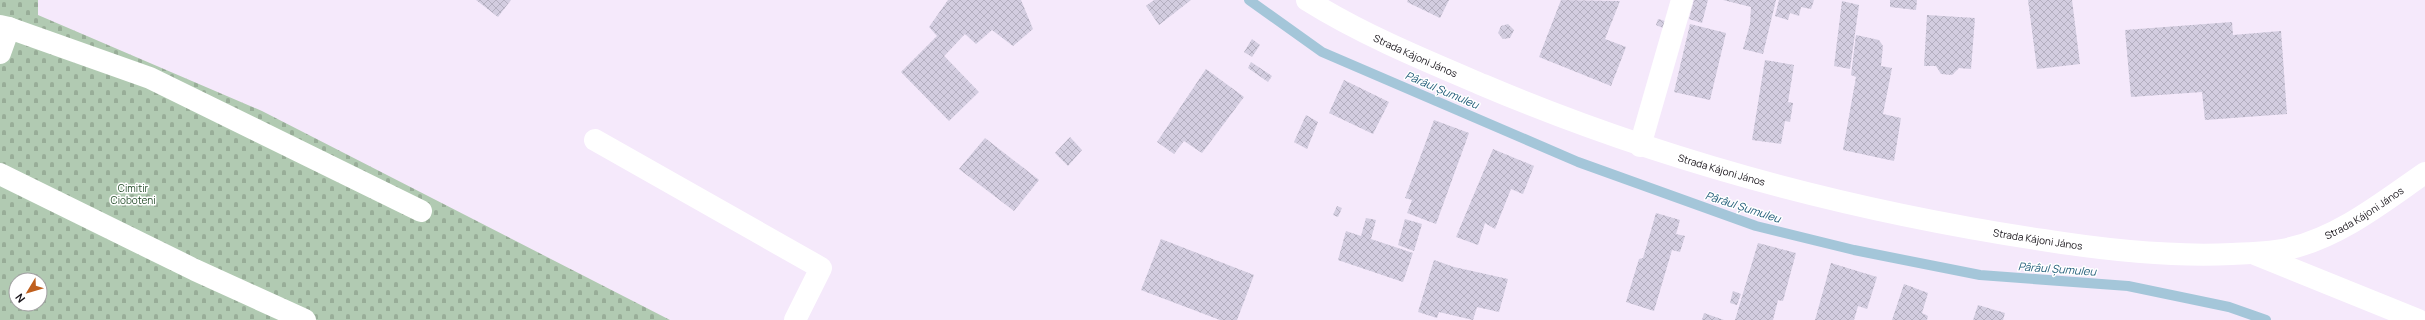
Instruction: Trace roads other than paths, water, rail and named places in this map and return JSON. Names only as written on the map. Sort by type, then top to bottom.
[{"type":"street","name":"Strada Kájoni János","points":[[1307,0],[1353,26],[1447,70],[1536,108],[1640,146],[1717,170],[1818,196],[1915,219],[1999,234],[2131,252],[2215,255],[2252,253],[2291,248],[2325,236],[2356,220],[2425,172]]},
{"type":"street","points":[[1640,146],[1682,0]]},
{"type":"street","points":[[0,53],[5,27],[150,78],[421,211]]},
{"type":"street","points":[[595,140],[821,268],[795,320]]},
{"type":"street","points":[[0,174],[195,270],[305,320]]},
{"type":"street","points":[[2252,253],[2418,320]]},
{"type":"waterway","name":"Pârâul Șumuleu","points":[[1249,0],[1322,52],[1578,162],[1756,226],[1854,250],[1980,275],[2128,286],[2229,307],[2266,320]]},
{"type":"park label","name":"Cimitir Cioboteni","points":[[133,194]]}]
